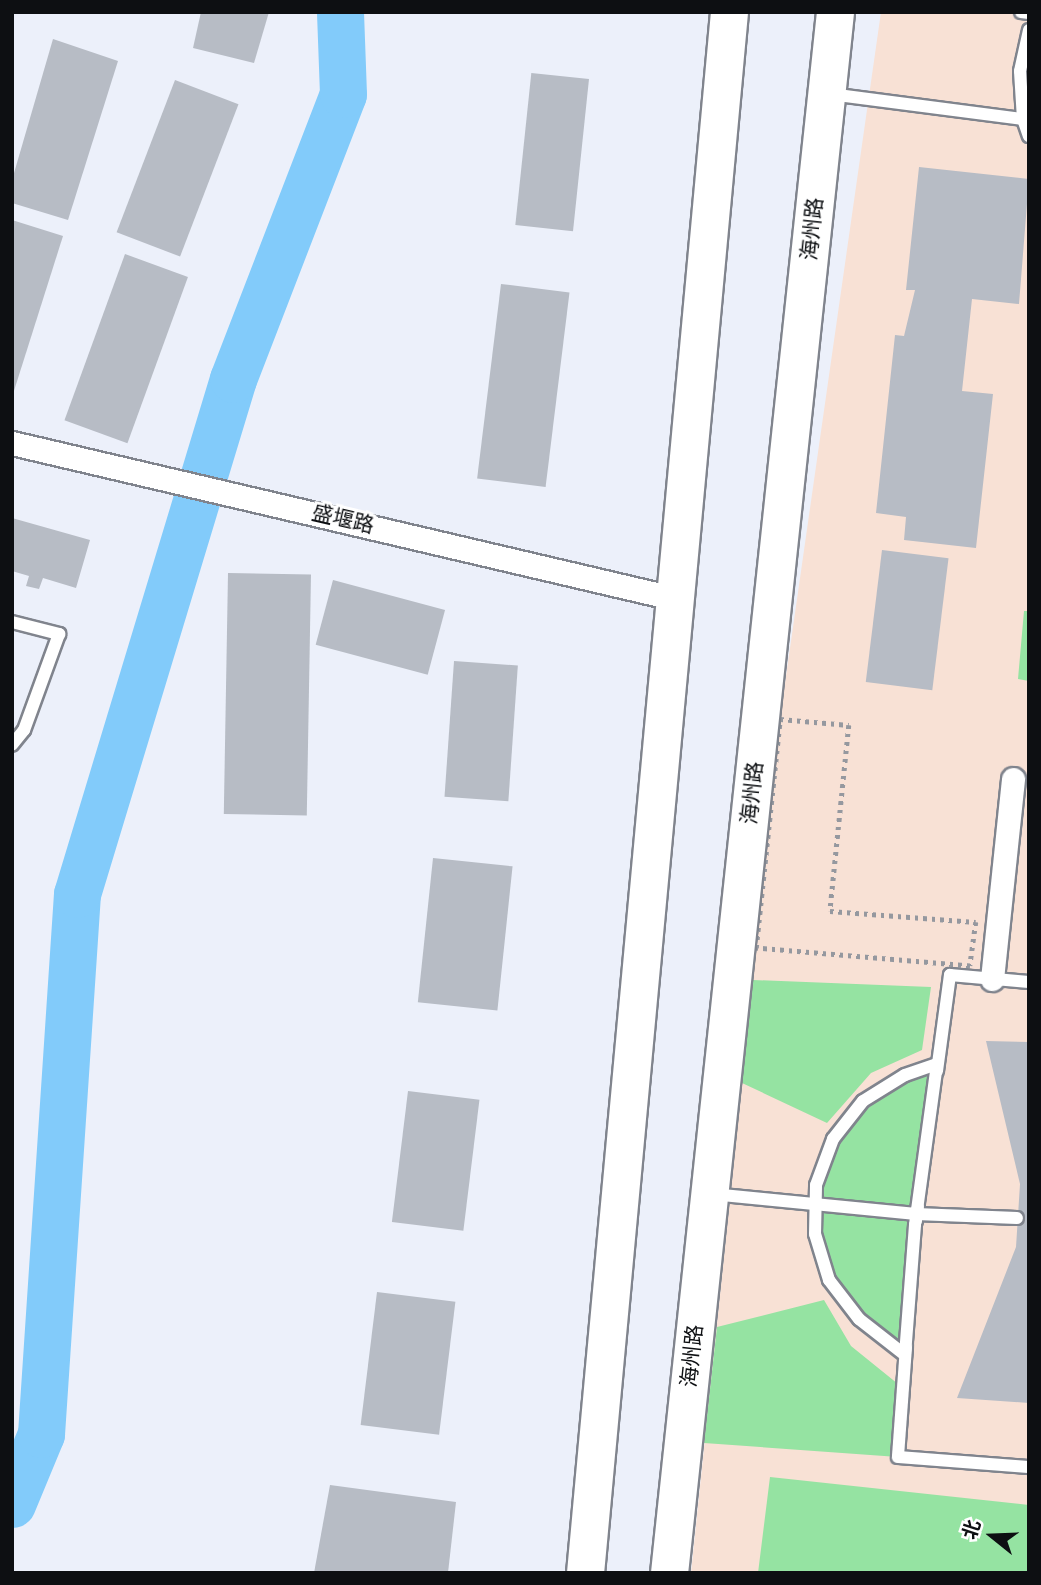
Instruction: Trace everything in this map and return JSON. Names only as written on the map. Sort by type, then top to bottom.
[{"type":"main road","points":[[585,1573],[729,12]]},
{"type":"main road","name":"海州路","points":[[669,1573],[835,12]]},
{"type":"street","name":"盛堰路","points":[[12,443],[673,598]]},
{"type":"street","points":[[992,979],[1013,779]]},
{"type":"lane","points":[[1021,12],[1029,13]]},
{"type":"lane","points":[[1029,30],[1020,71],[1023,119],[1029,136]]},
{"type":"lane","points":[[826,93],[1023,119]]},
{"type":"lane","points":[[12,622],[59,634],[24,730],[12,745]]},
{"type":"lane","points":[[916,1214],[950,975],[1029,982]]},
{"type":"lane","points":[[905,1355],[842,1301],[820,1257],[814,1206],[822,1161],[846,1118],[883,1086],[937,1064],[916,1214],[898,1457],[1029,1468]]},
{"type":"lane","points":[[710,1194],[916,1214],[1017,1218]]},
{"type":"path","points":[[780,719],[849,725],[830,911],[976,922],[970,966],[757,948],[780,719]]},
{"type":"shaded area","points":[[881,12],[1029,12],[1029,1573],[691,1573],[780,718]]},
{"type":"green space","points":[[1024,611],[1029,611],[1029,681],[1018,679]]},
{"type":"green space","points":[[753,980],[931,987],[922,1050],[871,1073],[827,1123],[742,1083]]},
{"type":"green space","points":[[937,1064],[905,1355],[859,1319],[820,1257],[822,1161],[863,1101]]},
{"type":"green space","points":[[824,1300],[851,1346],[898,1384],[898,1457],[704,1443],[717,1327]]},
{"type":"green space","points":[[770,1477],[1029,1505],[1029,1573],[758,1573]]},
{"type":"building","points":[[201,12],[269,12],[254,63],[193,48]]},
{"type":"building","points":[[53,39],[118,61],[68,220],[12,203],[12,180]]},
{"type":"building","points":[[531,73],[589,79],[573,231],[515,225]]},
{"type":"building","points":[[175,80],[238,104],[180,257],[117,232]]},
{"type":"building","points":[[919,167],[1029,179],[1019,304],[972,299],[962,391],[993,394],[976,548],[904,540],[906,517],[876,513],[895,335],[904,336],[915,290],[906,290]]},
{"type":"building","points":[[12,220],[63,236],[13,394],[12,394]]},
{"type":"building","points":[[125,254],[188,277],[127,443],[64,420]]},
{"type":"building","points":[[501,284],[569,292],[546,487],[477,479]]},
{"type":"building","points":[[12,518],[90,540],[76,588],[43,578],[39,589],[26,586],[29,576],[12,571]]},
{"type":"building","points":[[882,550],[949,558],[932,690],[866,682]]},
{"type":"building","points":[[228,573],[311,574],[307,815],[224,814]]},
{"type":"building","points":[[333,580],[445,610],[428,675],[316,645]]},
{"type":"building","points":[[454,661],[518,665],[508,801],[445,797]]},
{"type":"building","points":[[433,858],[513,866],[497,1011],[418,1002]]},
{"type":"building","points":[[986,1041],[1029,1042],[1029,1403],[957,1398],[1016,1247],[1020,1184]]},
{"type":"building","points":[[408,1091],[479,1100],[463,1231],[392,1222]]},
{"type":"building","points":[[377,1292],[455,1302],[439,1435],[361,1425]]},
{"type":"building","points":[[330,1485],[456,1502],[448,1573],[314,1573]]},
{"type":"waterway","points":[[12,1504],[41,1434],[77,894],[233,379],[343,94],[340,12]]}]
